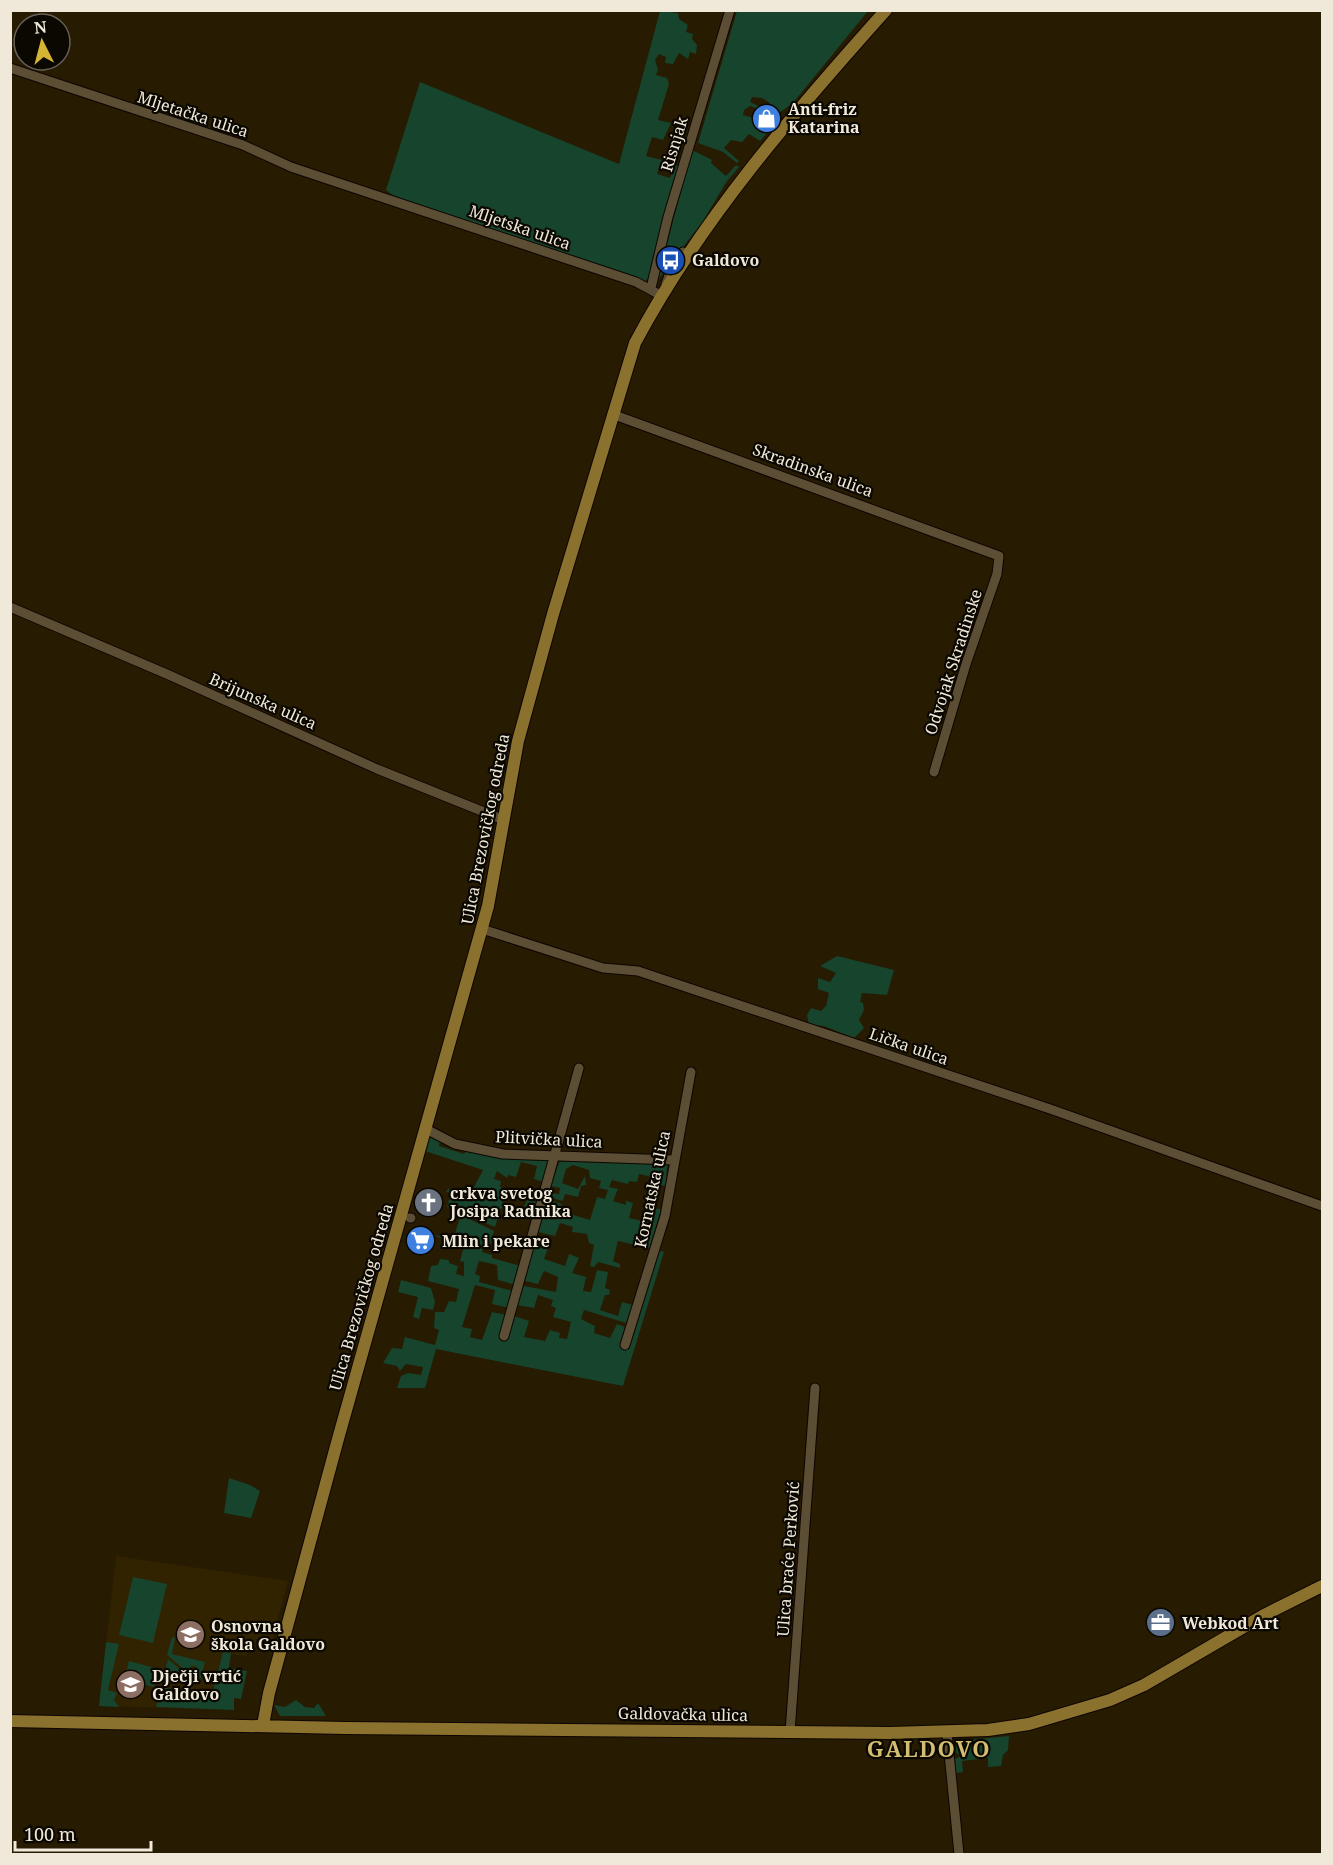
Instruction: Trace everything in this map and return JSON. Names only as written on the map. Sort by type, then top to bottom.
[{"type":"main road","name":"Ulica Brezovičkog odreda","points":[[263,1725],[269,1693],[338,1439],[482,929],[518,741],[612,414],[636,343],[663,293],[704,231],[756,160],[885,10]]},
{"type":"main road","name":"Galdovačka ulica","points":[[10,1721],[947,1733],[1029,1724],[1110,1700],[1144,1685],[1266,1614],[1323,1586]]},
{"type":"street","name":"Risnjak","points":[[651,288],[668,217],[730,10]]},
{"type":"street","name":"Mljetačka ulica","points":[[10,68],[243,145],[291,167],[366,190]]},
{"type":"street","name":"Mljetska ulica","points":[[366,190],[663,293]]},
{"type":"street","name":"Skradinska ulica","points":[[612,414],[993,552],[999,556],[1000,560]]},
{"type":"street","name":"Odvojak Skradinske","points":[[934,772],[1000,560]]},
{"type":"street","name":"Brijunska ulica","points":[[10,607],[169,675],[377,769],[504,820]]},
{"type":"street","name":"Lička ulica","points":[[482,929],[603,969],[638,971],[661,978],[1053,1110],[1323,1206]]},
{"type":"street","points":[[504,1336],[579,1068]]},
{"type":"street","name":"Kornatska ulica","points":[[625,1345],[665,1216],[691,1072]]},
{"type":"street","name":"Plitvička ulica","points":[[426,1130],[455,1144],[530,1156],[555,1154],[674,1160]]},
{"type":"street","name":"Ulica braće Perković","points":[[790,1732],[815,1388]]},
{"type":"street","points":[[947,1733],[959,1854]]},
{"type":"shaded area","name":"Osnovna škola Galdovo","points":[[116,1556],[288,1581],[272,1642],[256,1639],[254,1648],[249,1647],[247,1656],[231,1654],[219,1709],[99,1706]]},
{"type":"green space","points":[[660,11],[678,13],[679,19],[688,25],[686,32],[693,34],[692,39],[697,45],[696,54],[690,52],[688,59],[679,53],[673,64],[665,63],[666,57],[659,54],[655,60],[658,70],[656,75],[667,78],[669,84],[658,120],[671,123],[663,140],[652,137],[646,156],[662,160],[657,174],[670,178],[675,165],[680,167],[649,277],[645,282],[394,196],[386,190],[420,82],[619,164]]},
{"type":"green space","points":[[737,11],[868,11],[793,103],[772,118],[765,112],[770,103],[762,98],[752,97],[750,102],[764,109],[762,113],[754,113],[756,108],[750,106],[744,110],[743,115],[754,118],[754,123],[767,133],[760,141],[749,134],[742,142],[731,140],[724,148],[739,161],[737,163],[723,152],[698,143]]},
{"type":"green space","points":[[692,150],[712,160],[711,163],[726,176],[736,165],[739,167],[727,181],[703,221],[657,281]]},
{"type":"green space","points":[[837,956],[894,970],[887,995],[862,993],[860,1002],[863,1003],[864,1010],[859,1020],[864,1028],[854,1038],[824,1026],[809,1025],[807,1015],[811,1008],[821,1011],[826,1006],[829,993],[818,989],[818,978],[830,982],[836,973],[820,966]]},
{"type":"green space","points":[[433,1137],[440,1141],[439,1146],[464,1154],[468,1148],[547,1159],[549,1163],[544,1182],[534,1179],[537,1166],[521,1162],[516,1177],[508,1175],[507,1178],[497,1171],[494,1179],[501,1181],[500,1187],[505,1189],[502,1202],[523,1209],[527,1200],[538,1202],[534,1217],[501,1208],[495,1227],[447,1207],[451,1193],[446,1192],[448,1189],[476,1198],[479,1191],[473,1189],[483,1170],[425,1151],[428,1139]]},
{"type":"green space","points":[[560,1160],[667,1164],[666,1186],[655,1184],[656,1178],[639,1174],[637,1182],[629,1181],[628,1184],[612,1180],[609,1187],[618,1189],[613,1201],[626,1205],[626,1201],[633,1203],[629,1218],[648,1222],[651,1208],[661,1209],[650,1248],[618,1241],[613,1261],[620,1264],[620,1268],[598,1262],[594,1267],[590,1266],[594,1245],[589,1243],[587,1234],[572,1232],[573,1227],[560,1223],[555,1236],[538,1232],[547,1199],[562,1204],[560,1211],[590,1220],[597,1197],[605,1199],[608,1190],[599,1188],[601,1181],[590,1178],[589,1170],[573,1165],[566,1169],[562,1183],[578,1189],[585,1176],[586,1185],[581,1186],[578,1197],[565,1194],[563,1201],[549,1197],[550,1193],[559,1194],[560,1188],[551,1186]]},
{"type":"green space","points":[[461,1215],[494,1231],[490,1245],[484,1244],[482,1252],[492,1255],[492,1258],[521,1266],[516,1285],[498,1280],[497,1265],[479,1261],[475,1274],[480,1276],[479,1282],[513,1291],[509,1308],[492,1304],[495,1290],[475,1285],[462,1327],[472,1329],[470,1337],[482,1340],[492,1312],[506,1315],[499,1338],[506,1342],[514,1316],[529,1321],[524,1337],[545,1341],[550,1330],[560,1333],[559,1338],[567,1339],[571,1322],[553,1317],[556,1308],[551,1306],[553,1300],[538,1295],[534,1308],[517,1305],[524,1286],[556,1292],[558,1277],[544,1271],[538,1284],[525,1281],[534,1242],[549,1246],[544,1259],[565,1266],[569,1254],[579,1258],[572,1273],[586,1277],[583,1291],[591,1292],[597,1270],[608,1272],[605,1288],[610,1290],[609,1295],[605,1295],[600,1310],[618,1316],[622,1302],[633,1305],[626,1323],[584,1310],[581,1319],[595,1326],[594,1333],[610,1338],[617,1324],[625,1327],[621,1341],[626,1344],[658,1250],[664,1252],[623,1386],[436,1349],[425,1388],[397,1388],[401,1376],[408,1373],[421,1375],[423,1367],[406,1364],[400,1371],[397,1366],[383,1363],[392,1348],[402,1349],[405,1337],[435,1345],[439,1330],[434,1328],[435,1312],[444,1312],[449,1301],[456,1302],[459,1289],[428,1281],[431,1266],[438,1265],[440,1259],[449,1260],[449,1263],[458,1266],[456,1274],[464,1276],[464,1262],[460,1261],[464,1246],[430,1234],[453,1239]]},
{"type":"green space","points":[[401,1280],[431,1288],[435,1302],[433,1310],[422,1308],[419,1319],[413,1317],[418,1297],[398,1292]]},
{"type":"green space","points":[[229,1478],[260,1491],[251,1518],[224,1513]]},
{"type":"green space","points":[[133,1577],[167,1584],[153,1643],[119,1635]]},
{"type":"green space","points":[[172,1637],[175,1638],[172,1654],[205,1662],[200,1681],[189,1674],[197,1672],[197,1667],[192,1666],[186,1671],[167,1655]]},
{"type":"green space","points":[[106,1642],[119,1644],[108,1690],[117,1693],[114,1700],[119,1707],[99,1706]]},
{"type":"green space","points":[[223,1652],[231,1653],[229,1668],[247,1671],[241,1699],[234,1698],[234,1710],[156,1707],[168,1659],[191,1679],[167,1673],[164,1687],[211,1699]]},
{"type":"green space","points":[[129,1661],[159,1669],[154,1687],[124,1680]]},
{"type":"green space","points":[[296,1700],[305,1707],[314,1708],[318,1703],[326,1716],[280,1716],[274,1705],[285,1707]]},
{"type":"green space","points":[[1009,1736],[1008,1750],[1003,1755],[1001,1766],[988,1767],[988,1758],[962,1761],[963,1772],[956,1773],[955,1759],[961,1756],[955,1752],[957,1741]]},
{"type":"place","name":"Anti-friz Katarina","points":[[767,118]]},
{"type":"place","name":"Galdovo","points":[[671,260]]},
{"type":"place","name":"crkva svetog Josipa Radnika","points":[[429,1202]]},
{"type":"place","name":"Mlin i pekare","points":[[421,1241]]},
{"type":"place","name":"Webkod Art","points":[[1161,1623]]},
{"type":"place","name":"Osnovna škola Galdovo","points":[[190,1635]]},
{"type":"place","name":"Dječji vrtić Galdovo","points":[[131,1685]]},
{"type":"district","name":"GALDOVO","points":[[929,1749]]}]
